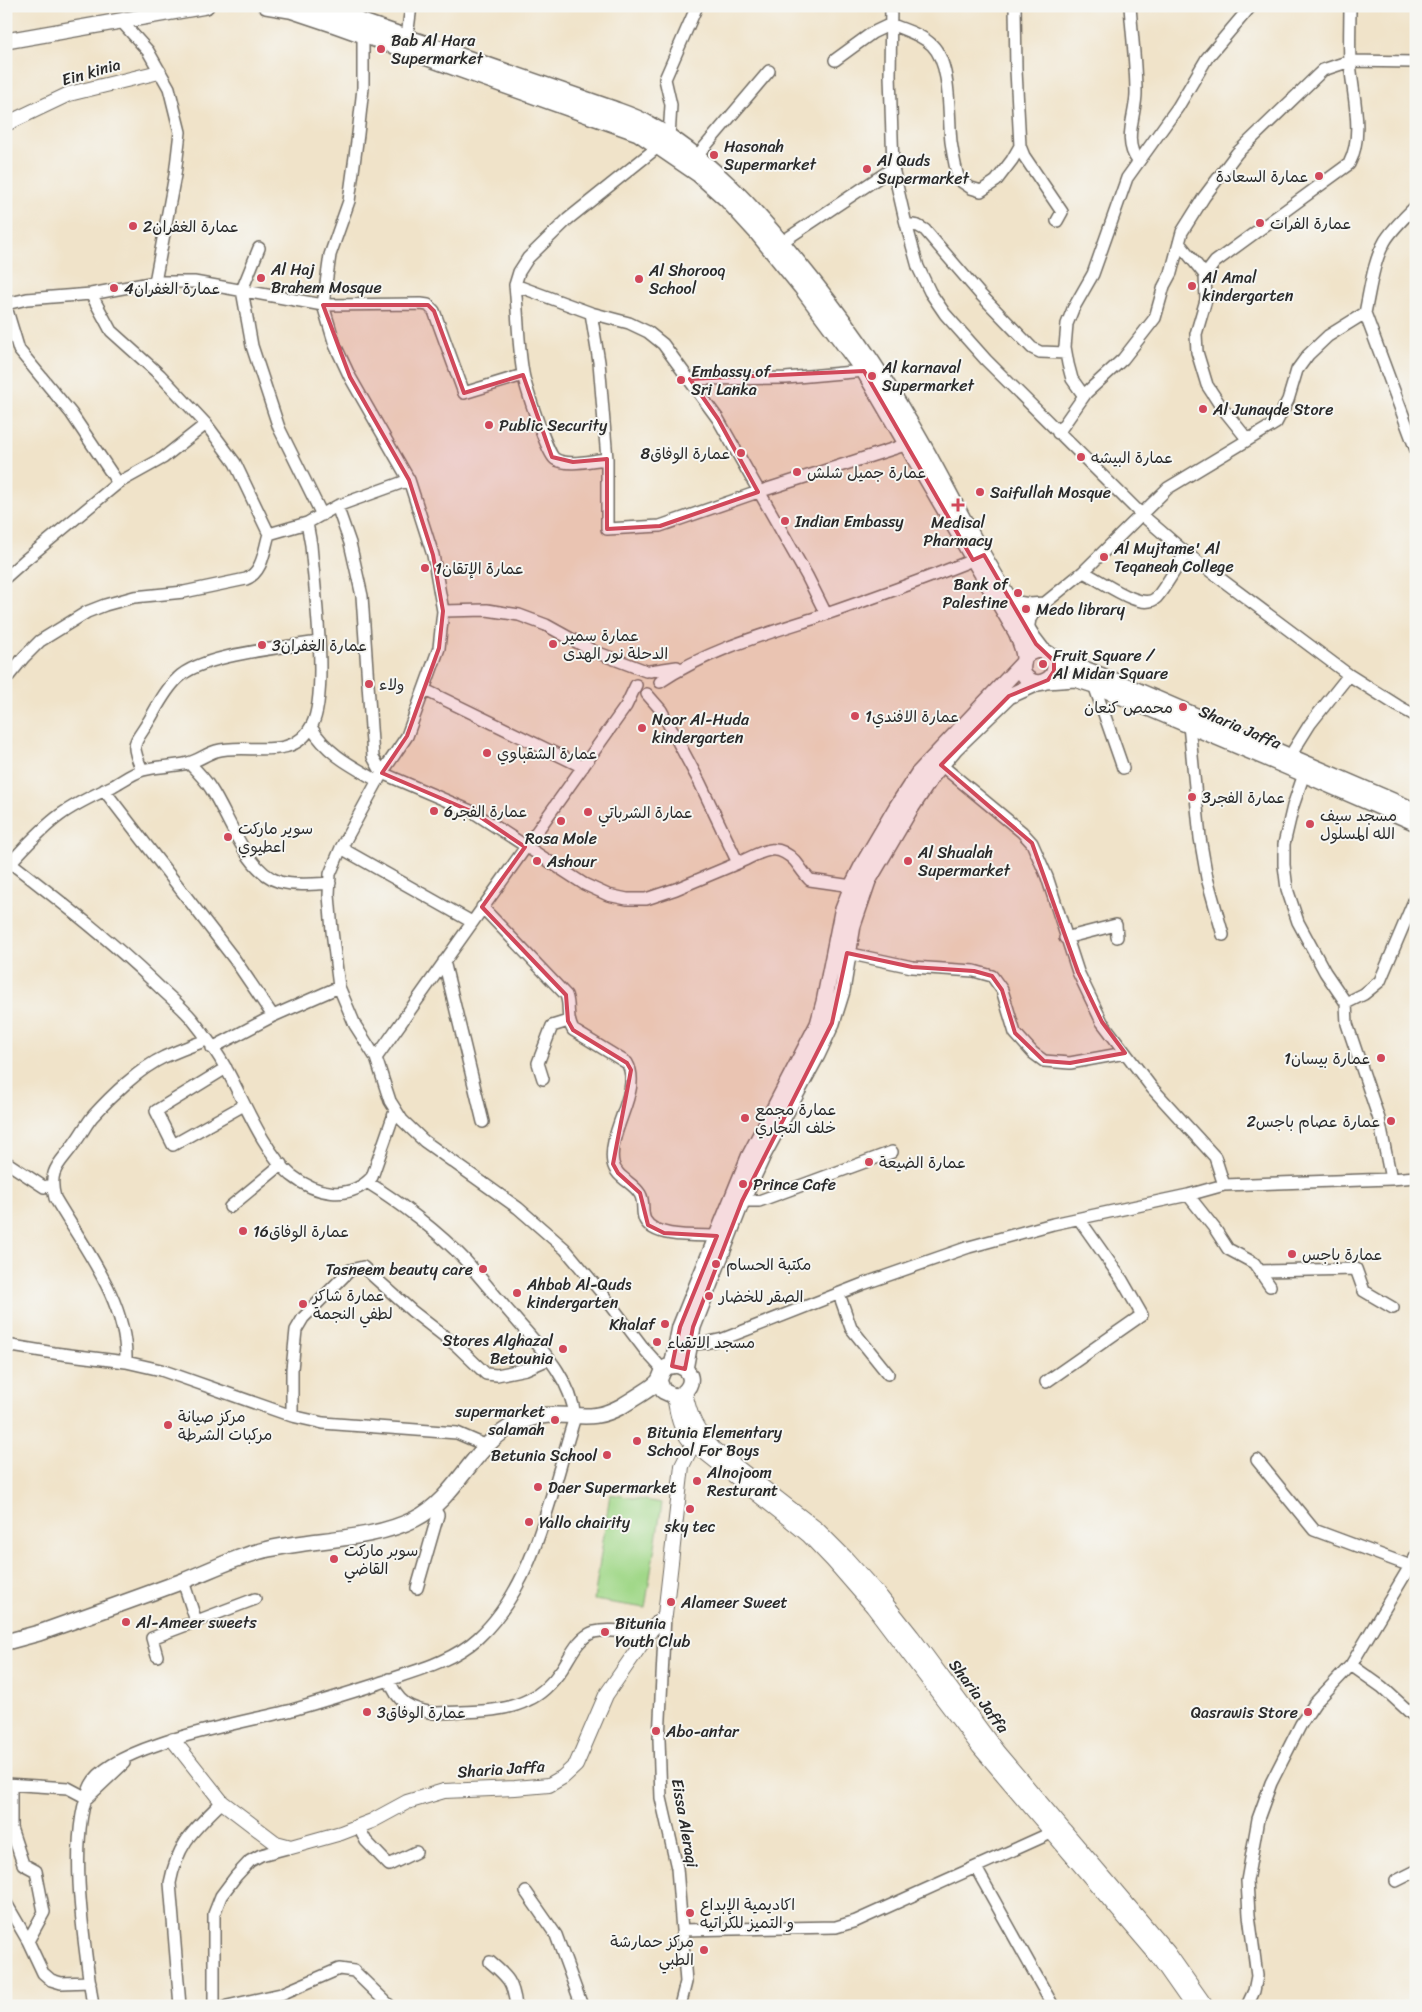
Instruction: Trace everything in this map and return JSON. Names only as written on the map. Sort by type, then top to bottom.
[{"type":"main road","points":[[6,32],[144,6]]},
{"type":"main road","points":[[6,41],[206,6]]},
{"type":"main road","points":[[266,6],[359,21],[638,133],[664,141],[696,156],[764,220],[849,329],[878,371],[910,421],[1016,632],[1023,661],[1024,675],[1032,682],[1042,682]]},
{"type":"main road","points":[[6,1642],[39,1633],[268,1549],[392,1529],[434,1508],[448,1494],[487,1446],[497,1436],[515,1425],[550,1415],[587,1418],[599,1416],[672,1381],[690,1344],[693,1327],[742,1201],[763,1155],[817,1055],[832,1023],[842,991],[853,925],[868,881],[909,811],[955,748],[1009,696],[1042,682],[1054,671],[1055,666],[1028,630],[1011,601],[978,558],[864,371],[807,294],[758,234],[726,199],[645,122],[608,107],[317,6]]},
{"type":"main road","points":[[672,1381],[680,1326],[749,1157],[818,1024],[842,912],[852,886],[896,808],[918,774],[1032,651],[1047,653]]},
{"type":"main road","name":"Sharia Jaffa","points":[[1047,653],[1416,811]]},
{"type":"main road","name":"Sharia Jaffa","points":[[1042,682],[1075,679],[1094,685],[1304,774],[1416,824]]},
{"type":"street","points":[[407,37],[411,6]]},
{"type":"street","points":[[891,6],[890,75],[893,168],[918,267],[930,292],[944,314],[986,360],[1058,432],[1142,514],[1186,553],[1349,674],[1416,716]]},
{"type":"street","points":[[1015,6],[1020,146],[1024,156],[1062,212],[1057,220]]},
{"type":"street","points":[[1130,6],[1136,94],[1131,122],[1130,146],[1133,156],[1138,161]]},
{"type":"street","points":[[1084,396],[1072,379],[1066,353],[1067,324],[1073,309],[1094,274],[1127,178],[1178,107],[1207,58],[1251,6]]},
{"type":"street","points":[[1205,275],[1215,262],[1349,164],[1354,154],[1357,132],[1350,61],[1350,6]]},
{"type":"street","points":[[607,459],[560,462],[552,457],[545,444],[523,375],[515,285],[528,258],[568,219],[664,141],[671,105],[665,80],[693,8]]},
{"type":"street","points":[[121,21],[148,51],[169,88],[180,132],[175,175],[155,282]]},
{"type":"street","points":[[359,21],[363,88],[349,201],[330,255],[323,305],[335,345],[350,377],[409,480],[433,555],[443,610],[439,648],[407,736],[380,777],[341,848],[330,874],[332,931],[339,987],[355,1025],[376,1058],[382,1082],[395,1111],[402,1120],[424,1141],[518,1208],[565,1249],[672,1381],[683,1434],[696,1438],[808,1535],[833,1561],[873,1607],[979,1747],[1051,1834],[1157,1956],[1192,2006]]},
{"type":"street","points":[[835,60],[872,33],[891,24],[930,43],[939,53],[948,94],[951,142],[959,180],[971,188],[981,190],[996,181],[1020,146]]},
{"type":"street","points":[[1058,432],[1084,396],[1123,360],[1155,318],[1164,286],[1171,273],[1182,232],[1204,197],[1237,153],[1323,70],[1350,61],[1414,62]]},
{"type":"street","points":[[696,156],[769,70]]},
{"type":"street","name":"Ein kinia","points":[[6,124],[69,94],[160,72]]},
{"type":"street","points":[[782,242],[893,168]]},
{"type":"street","points":[[1416,206],[1396,225],[1384,242],[1375,267],[1365,313],[1416,450]]},
{"type":"street","points":[[906,224],[918,226],[924,230],[980,294],[1032,348],[1040,352],[1066,353]]},
{"type":"street","points":[[1179,244],[1205,275],[1206,300],[1196,334],[1196,352],[1207,385],[1248,440]]},
{"type":"street","points":[[260,248],[242,290],[252,346],[279,428],[322,515]]},
{"type":"street","points":[[118,483],[71,413],[19,350],[6,306],[27,299],[71,294],[92,294],[155,282],[194,282],[323,305],[428,305],[434,311],[464,393],[523,375]]},
{"type":"street","points":[[515,285],[591,314],[630,322],[648,332],[663,344],[718,419],[807,576],[826,614]]},
{"type":"street","points":[[6,678],[24,656],[40,641],[87,612],[134,597],[184,592],[246,580],[252,577],[259,567],[268,534],[235,463],[206,424],[160,374],[111,331],[92,294]]},
{"type":"street","points":[[1028,630],[1030,619],[1044,603],[1083,572],[1168,488],[1276,423],[1288,400],[1297,370],[1308,355],[1328,336],[1365,313]]},
{"type":"street","points":[[591,314],[600,362],[607,459],[607,529],[660,526],[758,492],[908,444]]},
{"type":"street","points":[[690,379],[786,378],[864,371]]},
{"type":"street","points":[[6,577],[118,483],[163,458],[206,424]]},
{"type":"street","points":[[268,534],[307,523],[337,506],[409,480]]},
{"type":"street","points":[[337,506],[350,543],[362,596],[373,757],[380,777]]},
{"type":"street","points":[[307,523],[311,545],[320,683],[318,706],[311,727],[299,741],[287,747],[273,749],[242,748],[216,751],[188,763],[142,770],[60,815],[8,860],[101,933],[191,1017],[226,1068],[244,1105],[272,1152],[289,1174],[319,1192],[343,1192],[367,1182],[372,1177],[395,1111]]},
{"type":"street","points":[[1083,572],[1097,578],[1132,600],[1144,603],[1155,599],[1186,553]]},
{"type":"street","points":[[376,1058],[640,688],[639,674],[690,664],[752,639],[978,558]]},
{"type":"street","points":[[1011,601],[1030,604],[1044,603]]},
{"type":"street","points":[[443,610],[487,610],[519,615],[546,625],[593,651],[657,675],[661,710]]},
{"type":"street","points":[[142,770],[134,750],[135,740],[178,677],[192,668],[216,659],[318,642]]},
{"type":"street","points":[[618,661],[661,710],[700,782],[738,863]]},
{"type":"street","points":[[640,688],[654,692],[659,684],[690,664]]},
{"type":"street","points":[[1290,756],[1310,724],[1349,674]]},
{"type":"street","points":[[1094,685],[1123,768]]},
{"type":"street","points":[[425,690],[583,767]]},
{"type":"street","points":[[1189,725],[1200,838],[1207,878],[1223,935]]},
{"type":"street","points":[[311,727],[318,738],[336,757],[380,777],[473,812],[584,884],[608,895],[627,900],[646,899],[676,889],[773,848],[782,850],[810,880],[852,886]]},
{"type":"street","points":[[188,763],[202,775],[252,860],[262,871],[280,882],[330,883]]},
{"type":"street","points":[[942,765],[1022,832],[1032,843],[1047,877],[1065,938],[1078,972],[1102,1022],[1152,1088],[1214,1157],[1224,1185]]},
{"type":"street","points":[[1304,774],[1293,806],[1284,844],[1287,889],[1298,922],[1325,972],[1346,1003],[1347,1024],[1379,1119],[1391,1179]]},
{"type":"street","points":[[104,790],[234,960],[273,1016]]},
{"type":"street","points":[[341,848],[472,922]]},
{"type":"street","points":[[1346,1003],[1364,994],[1380,981],[1416,896]]},
{"type":"street","points":[[482,908],[566,995],[568,1001],[568,1021],[573,1030],[626,1063],[631,1070],[631,1087],[617,1130],[613,1152],[614,1164],[618,1174],[640,1193],[643,1201],[644,1218],[648,1225],[664,1233],[717,1236]]},
{"type":"street","points":[[1065,938],[1116,925],[1117,937]]},
{"type":"street","points":[[847,953],[912,967],[974,971],[992,976],[1002,990],[1015,1032],[1033,1053],[1044,1061],[1070,1063],[1126,1053]]},
{"type":"street","points":[[444,961],[483,1122]]},
{"type":"street","points":[[126,1362],[127,1344],[116,1304],[55,1198],[51,1184],[54,1171],[93,1116],[117,1092],[162,1058],[209,1044],[339,987]]},
{"type":"street","points":[[543,1079],[538,1062],[552,1026],[568,1021]]},
{"type":"street","points":[[226,1068],[156,1111],[174,1145],[244,1105]]},
{"type":"street","points":[[742,1201],[759,1201],[892,1152]]},
{"type":"street","points":[[6,1162],[44,1187],[51,1184]]},
{"type":"street","points":[[230,1207],[282,1164]]},
{"type":"street","points":[[690,1344],[723,1339],[839,1294],[969,1247],[1053,1224],[1188,1196],[1224,1185],[1416,1177]]},
{"type":"street","points":[[93,2006],[81,1912],[80,1850],[84,1807],[87,1798],[133,1755],[173,1740],[292,1710],[388,1680],[434,1664],[462,1650],[478,1638],[506,1606],[523,1578],[536,1543],[575,1417],[574,1405],[569,1391],[549,1359],[464,1259],[422,1222],[367,1182]]},
{"type":"street","points":[[1188,1196],[1215,1229],[1228,1249],[1254,1263],[1270,1286]]},
{"type":"street","points":[[1046,1382],[1142,1315],[1122,1280],[1079,1219]]},
{"type":"street","points":[[292,1416],[292,1369],[296,1330],[303,1318],[350,1270],[363,1267],[412,1311],[458,1346],[486,1374],[497,1375],[526,1369],[549,1359]]},
{"type":"street","points":[[1259,1271],[1356,1268],[1364,1291],[1393,1308]]},
{"type":"street","points":[[839,1294],[851,1328],[888,1374]]},
{"type":"street","points":[[6,1345],[126,1362],[162,1370],[292,1416],[323,1422],[457,1433],[487,1446]]},
{"type":"street","points":[[665,1615],[682,1466],[696,1438]]},
{"type":"street","name":"Sharia Jaffa","points":[[696,1438],[714,1448],[817,1529],[846,1558],[881,1597],[912,1636],[997,1750],[1168,1952],[1206,2006]]},
{"type":"street","points":[[1247,2006],[1254,1991],[1257,1976],[1249,1914],[1247,1880],[1258,1819],[1270,1782],[1301,1724],[1315,1703],[1351,1665],[1414,1563],[1314,1530],[1257,1460]]},
{"type":"street","points":[[417,1588],[438,1516],[434,1508]]},
{"type":"street","points":[[183,1581],[196,1621]]},
{"type":"street","points":[[157,1656],[152,1638],[255,1600]]},
{"type":"street","name":"Sharia Jaffa","points":[[291,1848],[341,1833],[408,1802],[444,1791],[515,1788],[549,1784],[557,1781],[576,1765],[606,1695],[647,1634],[665,1615]]},
{"type":"street","name":"Eissa Aleraqi","points":[[665,1615],[659,1739],[661,1798],[677,1868],[686,1982],[680,2006]]},
{"type":"street","points":[[388,1680],[399,1700],[423,1711],[442,1712],[515,1706],[529,1700],[549,1686],[576,1647],[588,1635],[609,1631],[647,1634]]},
{"type":"street","points":[[1351,1665],[1382,1687],[1416,1718]]},
{"type":"street","points":[[173,1740],[222,1802],[276,1843],[291,1848]]},
{"type":"street","points":[[28,1941],[44,1912],[36,1871],[23,1864],[11,1828],[9,1785],[68,1788],[87,1798]]},
{"type":"street","points":[[180,2006],[171,1876],[177,1855],[185,1840],[222,1802]]},
{"type":"street","points":[[358,1826],[366,1841],[389,1865],[416,1852]]},
{"type":"street","points":[[682,1930],[836,1927],[856,1921],[924,1889],[1051,1834]]},
{"type":"street","points":[[214,2006],[214,1914],[221,1896],[250,1861],[261,1855],[291,1848]]},
{"type":"street","points":[[976,1868],[1052,2006]]},
{"type":"street","points":[[1396,1882],[1416,1871]]},
{"type":"street","points":[[526,1892],[556,1936],[582,2006]]},
{"type":"street","points":[[6,1903],[28,1941],[43,1974],[51,1980],[61,1983],[90,1982]]},
{"type":"street","points":[[490,1962],[506,1975],[514,1988],[516,2006]]},
{"type":"street","points":[[227,2006],[281,1994],[339,1969],[354,1971],[390,2006]]},
{"type":"highlighted area","points":[[323,305],[428,305],[434,311],[464,393],[523,375],[552,457],[573,462],[607,459],[607,529],[660,526],[758,492],[718,419],[690,379],[864,371],[973,560],[984,555],[1036,644],[1054,661],[1054,671],[1048,680],[1009,696],[941,765],[1032,843],[1078,972],[1102,1022],[1125,1053],[1070,1063],[1044,1061],[1015,1033],[1002,990],[992,976],[974,971],[912,967],[847,953],[832,1023],[742,1201],[693,1327],[685,1369],[672,1366],[680,1327],[717,1236],[664,1233],[648,1225],[640,1193],[618,1173],[613,1164],[631,1070],[627,1063],[573,1030],[568,1021],[566,995],[482,907],[525,847],[473,812],[382,773],[407,736],[439,648],[443,611],[433,555],[409,480],[350,377]]},
{"type":"green space","points":[[610,1494],[662,1503],[645,1608],[594,1600]]},
{"type":"place","name":"Bab Al Hara Supermarket","points":[[381,49]]},
{"type":"place","name":"Hasonah Supermarket","points":[[714,155]]},
{"type":"place","name":"Al Quds Supermarket","points":[[867,169]]},
{"type":"place","name":"عمارة السعادة","points":[[1319,176]]},
{"type":"place","name":"عمارة الفرات","points":[[1260,223]]},
{"type":"place","name":"عمارة الغفران2","points":[[133,226]]},
{"type":"place","name":"Al Haj Brahem Mosque","points":[[261,278]]},
{"type":"place","name":"Al Shorooq School","points":[[639,279]]},
{"type":"place","name":"Al Amal kindergarten","points":[[1192,286]]},
{"type":"place","name":"عمارة الغفران4","points":[[114,288]]},
{"type":"place","name":"Al karnaval Supermarket","points":[[872,376]]},
{"type":"place","name":"Embassy of Sri Lanka","points":[[681,380]]},
{"type":"place","name":"Al Junayde Store","points":[[1203,409]]},
{"type":"place","name":"Public Security","points":[[489,425]]},
{"type":"place","name":"عمارة الوفاق8","points":[[741,453]]},
{"type":"place","name":"عمارة البيشه","points":[[1081,457]]},
{"type":"place","name":"عمارة جميل شلش","points":[[797,472]]},
{"type":"place","name":"Saifullah Mosque","points":[[980,492]]},
{"type":"place","name":"Medisal Pharmacy","points":[[958,505]]},
{"type":"place","name":"Indian Embassy","points":[[785,521]]},
{"type":"place","name":"Al Mujtame' Al Teqaneah College","points":[[1104,557]]},
{"type":"place","name":"عمارة الإتقان1","points":[[425,568]]},
{"type":"place","name":"Bank of Palestine","points":[[1018,593]]},
{"type":"place","name":"Medo library","points":[[1026,609]]},
{"type":"place","name":"عمارة سمير الدحلة نور الهدى","points":[[553,644]]},
{"type":"place","name":"عمارة الغفران3","points":[[262,645]]},
{"type":"place","name":"Fruit Square / Al Midan Square","points":[[1043,664]]},
{"type":"place","name":"ولاء","points":[[369,684]]},
{"type":"place","name":"محمص كنعان","points":[[1183,707]]},
{"type":"place","name":"عمارة الافندي1","points":[[855,716]]},
{"type":"place","name":"Noor Al-Huda kindergarten","points":[[642,728]]},
{"type":"place","name":"عمارة الشقباوي","points":[[487,753]]},
{"type":"place","name":"عمارة الفجر3","points":[[1192,797]]},
{"type":"place","name":"عمارة الفجر6","points":[[434,811]]},
{"type":"place","name":"عمارة الشرباتي","points":[[588,812]]},
{"type":"place","name":"Rosa Mole","points":[[561,821]]},
{"type":"place","name":"مسجد سيف الله المسلول","points":[[1310,824]]},
{"type":"place","name":"سوير ماركت اعطيوي","points":[[228,837]]},
{"type":"place","name":"Ashour","points":[[537,861]]},
{"type":"place","name":"Al Shualah Supermarket","points":[[908,861]]},
{"type":"place","name":"عمارة بيسان1","points":[[1381,1058]]},
{"type":"place","name":"عمارة مجمع خلف التجاري","points":[[745,1118]]},
{"type":"place","name":"عمارة عصام باجس2","points":[[1391,1121]]},
{"type":"place","name":"عمارة الضيعة","points":[[869,1162]]},
{"type":"place","name":"Prince Cafe","points":[[743,1184]]},
{"type":"place","name":"عمارة الوفاق16","points":[[243,1231]]},
{"type":"place","name":"عمارة باجس","points":[[1292,1254]]},
{"type":"place","name":"مكتبة الحسام","points":[[716,1264]]},
{"type":"place","name":"Tasneem beauty care","points":[[483,1269]]},
{"type":"place","name":"Ahbab Al-Quds kindergarten","points":[[517,1293]]},
{"type":"place","name":"الصقر للخضار","points":[[709,1296]]},
{"type":"place","name":"عمارة شاكر لطفي النجمة","points":[[303,1304]]},
{"type":"place","name":"Khalaf","points":[[665,1324]]},
{"type":"place","name":"مسجد الاتقياء","points":[[657,1342]]},
{"type":"place","name":"Stores Alghazal Betounia","points":[[563,1349]]},
{"type":"place","name":"supermarket salamah","points":[[555,1420]]},
{"type":"place","name":"مركز صيانة مركبات الشرطة","points":[[168,1425]]},
{"type":"place","name":"Bitunia Elementary School For Boys","points":[[637,1441]]},
{"type":"place","name":"Betunia School","points":[[607,1455]]},
{"type":"place","name":"Alnojoom Resturant","points":[[697,1481]]},
{"type":"place","name":"Daer Supermarket","points":[[538,1487]]},
{"type":"place","name":"sky tec","points":[[690,1509]]},
{"type":"place","name":"Yallo chairity","points":[[529,1522]]},
{"type":"place","name":"سوبر ماركت القاضي","points":[[334,1559]]},
{"type":"place","name":"Alameer Sweet","points":[[671,1602]]},
{"type":"place","name":"Al-Ameer sweets","points":[[126,1622]]},
{"type":"place","name":"Bitunia Youth Club","points":[[605,1632]]},
{"type":"place","name":"عمارة الوفاق3","points":[[367,1712]]},
{"type":"place","name":"Qasrawis Store","points":[[1308,1712]]},
{"type":"place","name":"Abo-antar","points":[[656,1731]]},
{"type":"place","name":"اكاديمية الإبداع و التميز للكراتيه","points":[[690,1913]]},
{"type":"place","name":"مركز حمارشة الطبي","points":[[704,1950]]}]
